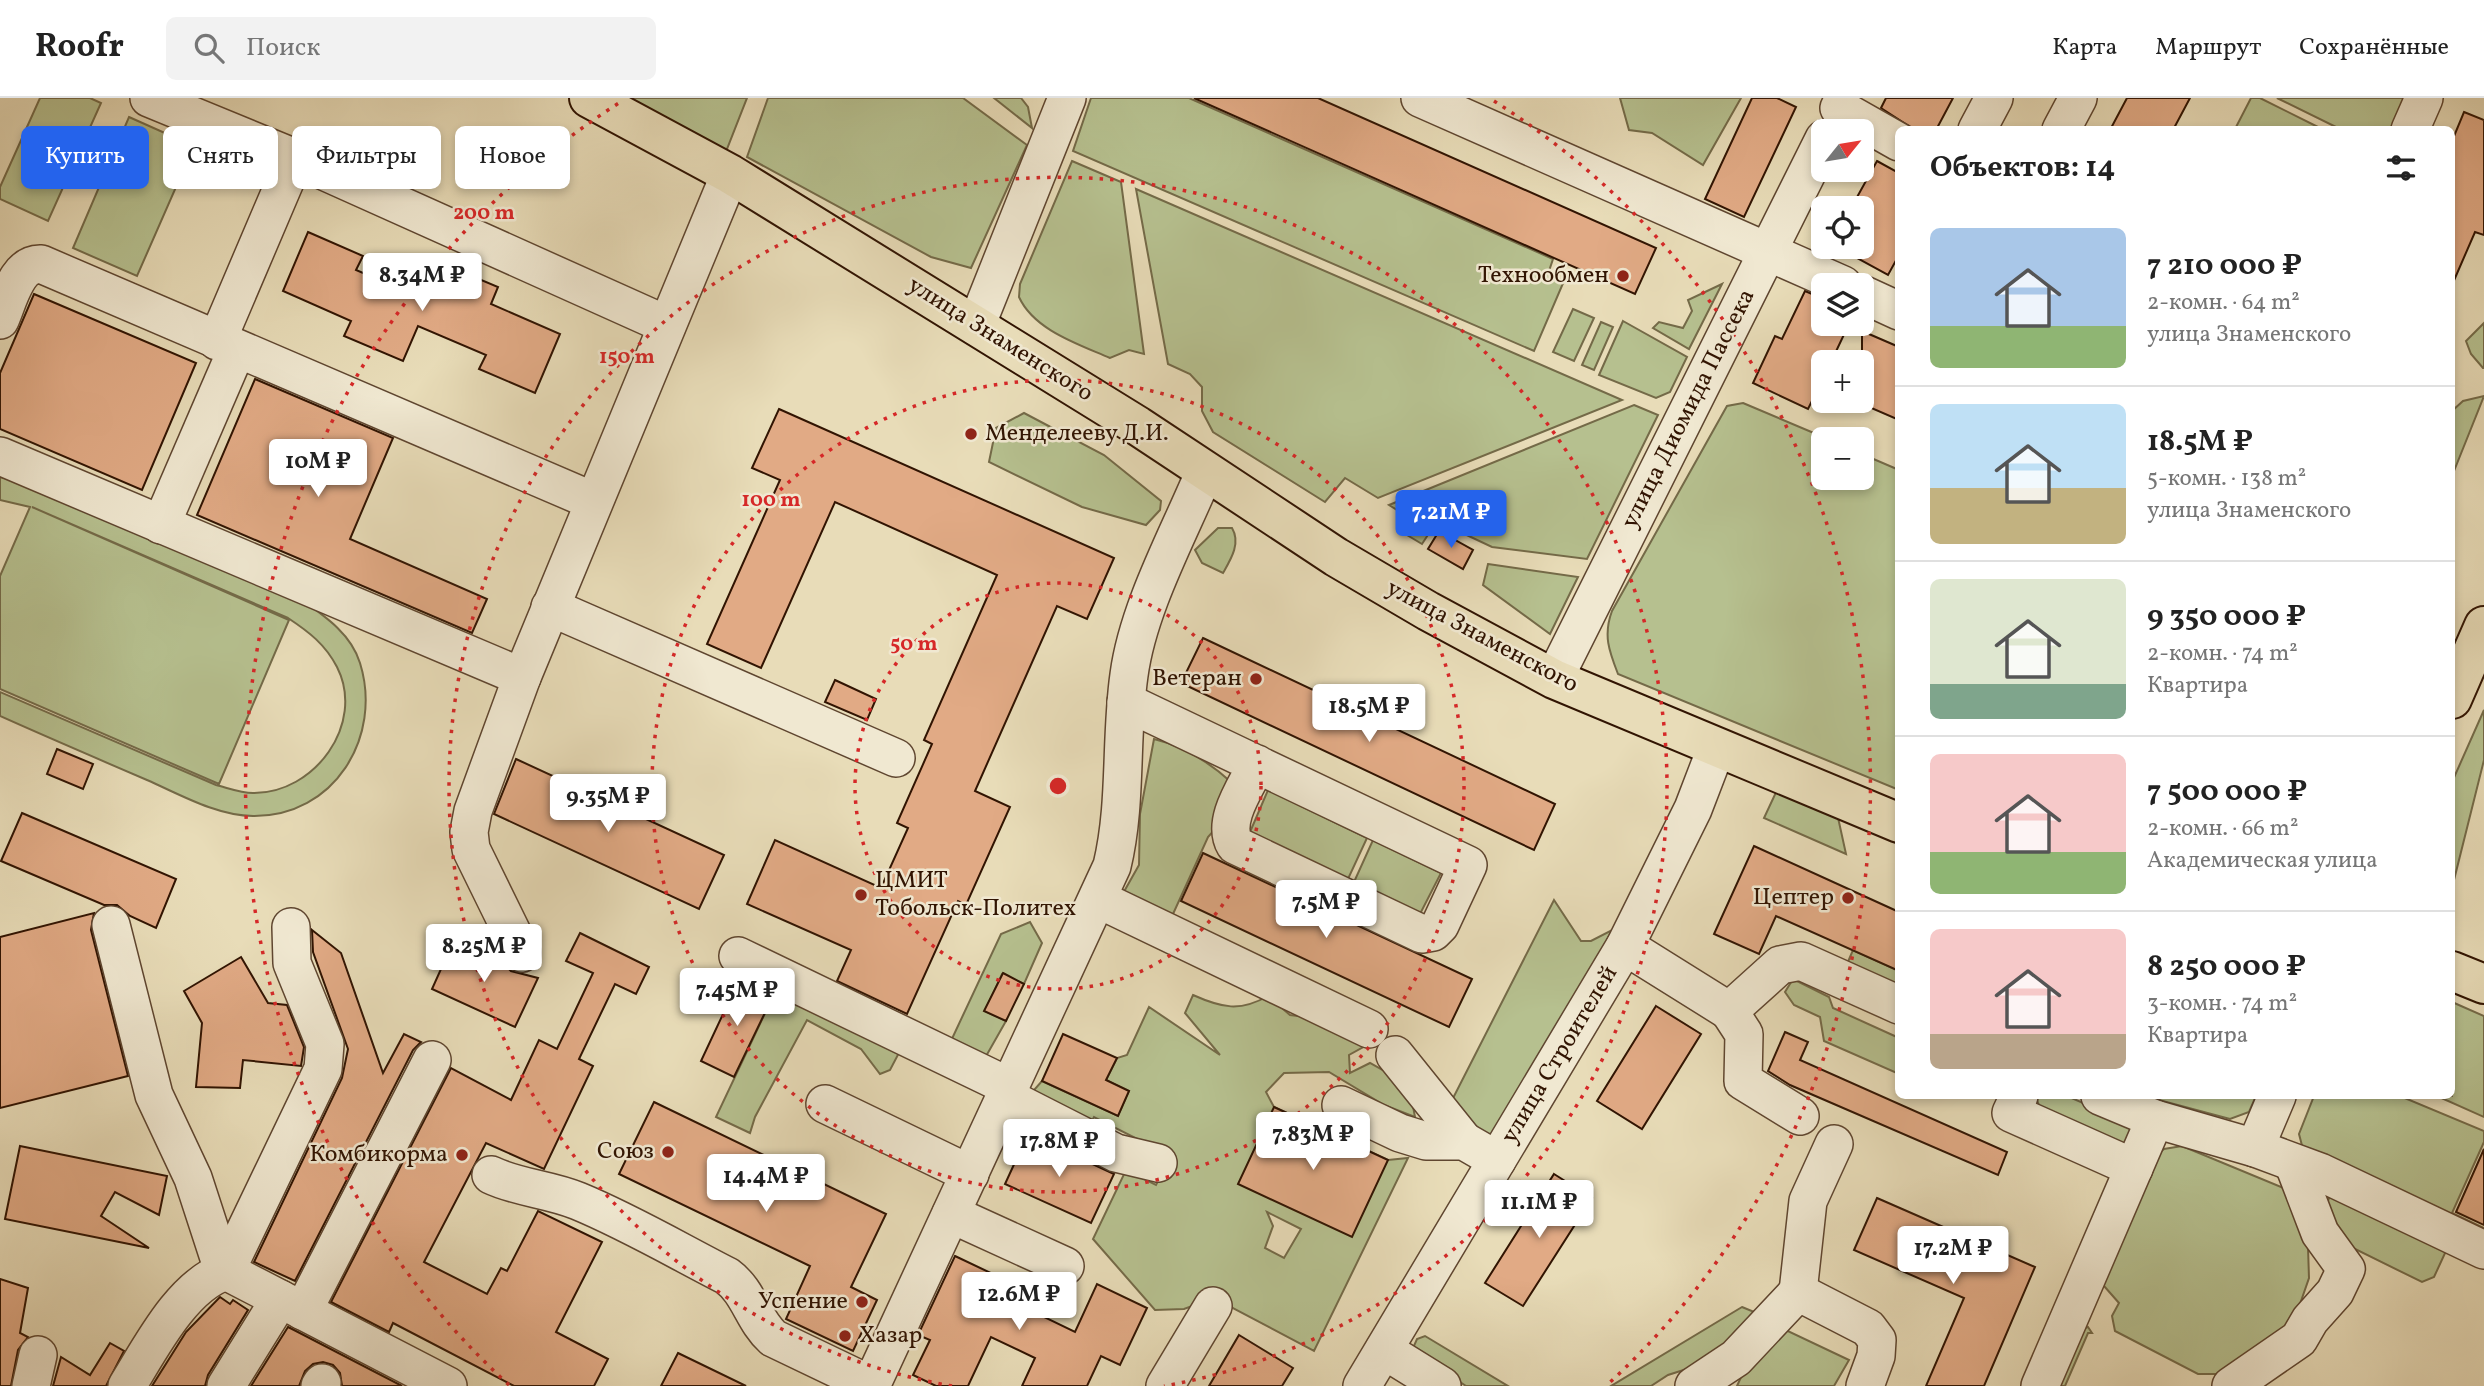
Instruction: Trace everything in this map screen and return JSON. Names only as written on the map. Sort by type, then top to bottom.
[{"type":"main road","name":"улица Знаменского","points":[[589,98],[730,174],[976,326],[1336,557],[1427,611],[1554,679],[1716,749],[1895,821]]},
{"type":"main road","points":[[2455,694],[2479,651]]},
{"type":"main road","points":[[2455,972],[2484,984]]},
{"type":"street","points":[[149,98],[292,157]]},
{"type":"street","points":[[1420,98],[1817,273]]},
{"type":"street","points":[[1979,126],[1994,98]]},
{"type":"street","points":[[2063,126],[2078,98]]},
{"type":"street","points":[[2412,126],[2424,98]]},
{"type":"street","points":[[976,326],[1052,106]]},
{"type":"street","points":[[1874,133],[1895,141]]},
{"type":"street","name":"улица Диомида Пассека","points":[[1554,679],[1811,163]]},
{"type":"street","points":[[162,525],[292,166]]},
{"type":"street","points":[[522,953],[471,849],[469,832],[473,811],[550,607],[730,174]]},
{"type":"street","points":[[364,189],[667,325]]},
{"type":"street","points":[[0,320],[23,270],[31,264],[41,264],[593,501]]},
{"type":"street","points":[[1874,300],[1895,309]]},
{"type":"street","points":[[0,456],[522,677]]},
{"type":"street","points":[[491,1175],[511,1185],[526,1185],[577,1200],[727,1276],[738,1284],[760,1327],[773,1338],[871,1385],[1098,899],[1116,846],[1126,702],[1135,644],[1205,471]]},
{"type":"street","points":[[550,607],[896,758]]},
{"type":"street","points":[[1126,702],[1257,764],[1468,865],[1440,925],[1433,932],[1422,934],[1235,845],[1229,835],[1229,823],[1257,764]]},
{"type":"street","name":"улица Строителей","points":[[1362,1386],[1625,946],[1687,820],[1716,749]]},
{"type":"street","points":[[1098,899],[1369,1029]]},
{"type":"street","points":[[111,925],[154,1095],[194,1178],[215,1254],[226,1270],[447,1386]]},
{"type":"street","points":[[127,1386],[177,1311],[204,1282],[226,1270],[326,1057],[325,1044],[292,963],[290,927]]},
{"type":"street","points":[[1625,946],[1729,1011],[1744,1034],[1743,1081],[1800,1116]]},
{"type":"street","points":[[737,956],[1008,1092],[1116,1153],[1158,1163]]},
{"type":"street","points":[[1729,1011],[1780,965],[1801,961],[1895,1003]]},
{"type":"street","points":[[1395,1055],[1464,1141],[1497,1160]]},
{"type":"street","points":[[226,1386],[291,1305],[432,1060]]},
{"type":"street","points":[[2018,1099],[2011,1114],[2134,1168]]},
{"type":"street","points":[[2108,1099],[2155,1119],[2255,1147],[2294,1165],[2320,1172],[2484,1250]]},
{"type":"street","points":[[2255,1147],[2276,1099]]},
{"type":"street","points":[[825,1104],[970,1174]]},
{"type":"street","points":[[1341,1105],[1400,1133],[1426,1141],[1464,1141]]},
{"type":"street","points":[[2040,1386],[2155,1119]]},
{"type":"street","points":[[1694,1386],[1736,1358],[1798,1292],[1808,1201],[1834,1144]]},
{"type":"street","points":[[2231,1386],[2299,1339],[2310,1320],[2335,1292],[2346,1269],[2320,1233],[2294,1165]]},
{"type":"street","points":[[951,1214],[1065,1266]]},
{"type":"street","points":[[1798,1292],[1868,1328],[1877,1340],[1876,1356],[1866,1386]]},
{"type":"street","points":[[1165,1386],[1213,1306]]},
{"type":"street","points":[[1384,1350],[1442,1386]]},
{"type":"green space","points":[[40,98],[90,98],[101,103],[91,126],[27,126]]},
{"type":"green space","points":[[620,98],[747,98],[725,154]]},
{"type":"green space","points":[[768,98],[963,98],[1027,145],[971,268],[931,257],[747,157]]},
{"type":"green space","points":[[994,98],[1021,98],[1028,107],[1032,128]]},
{"type":"green space","points":[[1091,98],[1189,98],[1553,259],[1548,274],[1564,281],[1534,351],[1073,151]]},
{"type":"green space","points":[[1620,98],[1741,98],[1703,165],[1652,133],[1629,130]]},
{"type":"green space","points":[[2251,98],[2260,98],[2316,126],[2237,126]]},
{"type":"green space","points":[[2277,98],[2409,98],[2395,126],[2334,126]]},
{"type":"green space","points":[[129,117],[163,132],[163,189],[175,189],[137,276],[73,248],[98,189],[149,189],[149,126],[125,126]]},
{"type":"green space","points":[[21,140],[21,189],[62,189],[48,221],[0,199],[0,187]]},
{"type":"green space","points":[[1072,161],[1121,182],[1144,354],[1129,350],[1110,358],[1071,341],[1035,318],[1019,297],[1020,284]]},
{"type":"green space","points":[[1136,189],[1622,400],[1378,498],[1345,478],[1325,502],[1213,432],[1202,411],[1202,387],[1190,374],[1168,364]]},
{"type":"green space","points":[[1722,284],[1689,349],[1653,328],[1659,322],[1683,328],[1692,311],[1688,300]]},
{"type":"green space","points":[[1573,309],[1594,318],[1574,361],[1553,352]]},
{"type":"green space","points":[[1623,321],[1687,357],[1670,392],[1656,398],[1599,375]]},
{"type":"green space","points":[[1601,322],[1613,327],[1594,370],[1582,365]]},
{"type":"green space","points":[[2484,323],[2483,368],[2471,354],[2466,341]]},
{"type":"green space","points":[[2484,396],[2455,468],[2455,408],[2463,401]]},
{"type":"green space","points":[[1743,403],[1811,432],[1811,490],[1874,490],[1874,459],[1895,468],[1895,788],[1618,674],[1608,643],[1612,611],[1727,406]]},
{"type":"green space","points":[[1634,405],[1658,415],[1587,559],[1492,547],[1437,521],[1422,544],[1402,532],[1405,515],[1389,505]]},
{"type":"green space","points":[[1024,413],[1104,455],[1161,501],[1160,510],[1146,525],[1082,507],[989,462],[996,428]]},
{"type":"green space","points":[[0,477],[39,486],[299,598],[335,626],[350,643],[360,663],[365,691],[364,718],[358,744],[346,768],[329,788],[307,803],[282,813],[239,815],[185,798],[0,716],[0,692],[216,785],[253,793],[275,790],[296,782],[314,769],[329,752],[345,711],[344,689],[337,667],[316,639],[288,618],[32,507],[289,620],[219,784],[0,689],[0,576],[30,507],[0,500]]},
{"type":"green space","points":[[1218,528],[1232,528],[1236,539],[1234,551],[1223,573],[1202,563],[1195,550]]},
{"type":"green space","points":[[1488,564],[1578,577],[1550,634],[1483,585]]},
{"type":"green space","points":[[2484,710],[2484,760],[2455,876],[2455,775]]},
{"type":"green space","points":[[1154,739],[1195,756],[1231,782],[1224,819],[1208,837],[1168,925],[1121,897],[1139,865],[1140,814]]},
{"type":"green space","points":[[1778,788],[1837,813],[1846,854],[1764,818]]},
{"type":"green space","points":[[1268,790],[1367,838],[1348,879],[1250,832]]},
{"type":"green space","points":[[1373,840],[1441,873],[1420,914],[1354,882]]},
{"type":"green space","points":[[1554,900],[1581,941],[1591,941],[1620,926],[1493,1135],[1486,1139],[1448,1108]]},
{"type":"green space","points":[[1030,922],[1042,943],[1024,984],[1002,974],[985,1011],[1006,1021],[981,1065],[950,1043],[1001,934]]},
{"type":"green space","points":[[1853,950],[1895,969],[1895,985],[1847,964]]},
{"type":"green space","points":[[1793,979],[1829,997],[1833,1008],[1895,1036],[1895,1072],[1824,1041],[1820,1017],[1794,1005],[1785,992]]},
{"type":"green space","points":[[777,988],[901,1049],[890,1070],[880,1074],[861,1049],[807,1020],[755,1117],[750,1133],[716,1117]]},
{"type":"green space","points":[[1193,995],[1213,1003],[1231,1006],[1249,1004],[1268,996],[1290,1015],[1331,1020],[1365,1046],[1349,1055],[1350,1073],[1370,1063],[1409,1085],[1415,1117],[1384,1105],[1329,1072],[1284,1073],[1266,1092],[1274,1107],[1388,1160],[1408,1158],[1314,1351],[1214,1298],[1184,1309],[1155,1310],[1093,1239],[1126,1170],[1156,1185],[1171,1156],[1094,1117],[1087,1131],[1035,1102],[1034,1090],[1042,1081],[1118,1116],[1129,1091],[1106,1080],[1117,1058],[1127,1055],[1149,1007],[1220,1055],[1185,1013]],"holes":[[[1267,1212],[1301,1229],[1284,1258],[1265,1248],[1273,1226]]]},
{"type":"green space","points":[[2455,1003],[2484,1016],[2484,1117],[2444,1099],[2455,1099]]},
{"type":"green space","points":[[2036,1099],[2074,1099],[2132,1124],[2134,1137],[2122,1144],[2042,1112]]},
{"type":"green space","points":[[2155,1099],[2255,1099],[2249,1112],[2230,1119]]},
{"type":"green space","points":[[2313,1099],[2407,1099],[2484,1131],[2484,1142],[2452,1213],[2484,1228],[2484,1237],[2305,1157],[2299,1134]]},
{"type":"green space","points":[[2182,1146],[2286,1189],[2308,1247],[2309,1278],[2292,1327],[2256,1358],[2217,1374],[2198,1374],[2115,1331],[2112,1316],[2119,1303],[2104,1286],[2102,1273],[2153,1158],[2164,1149]]},
{"type":"green space","points":[[2331,1192],[2446,1251],[2434,1277],[2422,1282],[2351,1247],[2326,1207]]},
{"type":"green space","points":[[1742,1307],[1764,1316],[1715,1360],[1668,1375],[1651,1386],[1611,1386]]},
{"type":"green space","points":[[1777,1326],[1849,1360],[1834,1386],[1737,1386],[1747,1364]]},
{"type":"green space","points":[[2088,1327],[2092,1333],[2088,1333],[2065,1386],[2057,1386],[2082,1329]]},
{"type":"green space","points":[[1425,1336],[1508,1386],[1466,1386],[1417,1353],[1413,1348],[1417,1339]]},
{"type":"building","points":[[1194,98],[1318,98],[1656,248],[1635,294]]},
{"type":"building","points":[[1752,98],[1777,98],[1796,107],[1744,217],[1705,199]]},
{"type":"building","points":[[1886,98],[1953,98],[1938,126],[1909,126],[1881,108]]},
{"type":"building","points":[[2127,98],[2190,98],[2175,126],[2112,126]]},
{"type":"building","points":[[2464,112],[2484,120],[2484,235],[2475,232],[2455,278],[2455,134]]},
{"type":"building","points":[[1877,161],[1895,171],[1895,262],[1888,275],[1859,259],[1874,259],[1874,196],[1858,196],[1865,182],[1874,182],[1874,166]]},
{"type":"building","points":[[308,232],[363,256],[356,270],[426,300],[441,263],[498,287],[491,304],[560,334],[535,393],[479,369],[486,355],[418,326],[403,361],[344,336],[351,321],[283,291]]},
{"type":"building","points":[[1805,291],[1811,294],[1811,336],[1843,336],[1837,350],[1811,350],[1811,403],[1808,409],[1753,383],[1775,336],[1782,339]]},
{"type":"building","points":[[34,294],[196,363],[142,490],[0,429],[0,373]]},
{"type":"building","points":[[1862,336],[1874,336],[1895,345],[1895,418],[1874,409],[1874,350],[1862,350]]},
{"type":"building","points":[[255,379],[393,438],[350,539],[487,599],[472,633],[197,515]]},
{"type":"building","points":[[779,409],[1114,558],[1087,619],[1057,606],[975,791],[1010,807],[966,905],[958,901],[907,1014],[837,981],[851,950],[747,904],[775,840],[881,888],[908,828],[897,823],[932,744],[924,740],[997,575],[835,502],[761,668],[707,644],[780,480],[752,468]]},
{"type":"building","points":[[1439,531],[1473,550],[1463,569],[1428,549]]},
{"type":"building","points":[[1203,638],[1555,804],[1534,850],[1181,683]]},
{"type":"building","points":[[835,680],[876,699],[867,720],[825,702]]},
{"type":"building","points":[[57,749],[93,764],[83,789],[47,774]]},
{"type":"building","points":[[516,759],[724,855],[699,909],[494,814]]},
{"type":"building","points":[[22,813],[176,879],[156,928],[130,916],[117,905],[104,905],[1,861]]},
{"type":"building","points":[[1754,846],[1895,910],[1895,969],[1776,916],[1759,954],[1714,934]]},
{"type":"building","points":[[1203,853],[1472,979],[1449,1027],[1181,901]]},
{"type":"building","points":[[94,913],[91,930],[128,1076],[0,1108],[0,937]]},
{"type":"building","points":[[312,930],[341,953],[383,1073],[404,1034],[421,1042],[413,1050],[295,1281],[254,1262],[342,1078],[348,1049],[313,952]]},
{"type":"building","points":[[580,933],[649,967],[636,994],[615,984],[579,1059],[593,1066],[544,1169],[486,1143],[424,1262],[487,1294],[501,1268],[507,1271],[538,1211],[602,1242],[556,1332],[608,1359],[594,1386],[514,1386],[393,1323],[389,1332],[331,1302],[451,1068],[511,1100],[539,1040],[557,1049],[593,973],[566,961]]},
{"type":"building","points":[[454,940],[503,963],[511,971],[538,978],[515,1027],[432,989]]},
{"type":"building","points":[[241,957],[268,1003],[287,1005],[304,1047],[301,1066],[243,1060],[240,1088],[196,1087],[202,1023],[184,991]]},
{"type":"building","points":[[1003,973],[1024,984],[1006,1021],[984,1011]]},
{"type":"building","points":[[739,980],[773,996],[734,1077],[701,1061]]},
{"type":"building","points":[[1656,1006],[1701,1034],[1642,1129],[1597,1101]]},
{"type":"building","points":[[1785,1032],[1808,1042],[1800,1060],[2007,1152],[1998,1175],[1790,1085],[1768,1071]]},
{"type":"building","points":[[1063,1034],[1117,1058],[1106,1080],[1129,1091],[1118,1116],[1042,1081]]},
{"type":"building","points":[[654,1102],[886,1214],[851,1287],[877,1300],[853,1351],[786,1319],[810,1266],[619,1174]]},
{"type":"building","points":[[1274,1107],[1388,1160],[1352,1237],[1238,1184]]},
{"type":"building","points":[[1028,1134],[1114,1174],[1091,1223],[1005,1184]]},
{"type":"building","points":[[20,1146],[167,1176],[159,1215],[115,1192],[101,1216],[149,1248],[5,1219]]},
{"type":"building","points":[[2484,1149],[2484,1225],[2456,1212]]},
{"type":"building","points":[[1554,1174],[1592,1198],[1523,1306],[1485,1283]]},
{"type":"building","points":[[1877,1198],[2035,1267],[1984,1386],[1926,1386],[1964,1298],[1854,1250]]},
{"type":"building","points":[[955,1256],[1016,1285],[1009,1300],[1075,1332],[1097,1284],[1147,1308],[1120,1365],[1101,1356],[1087,1386],[1022,1386],[1035,1358],[991,1337],[968,1386],[936,1386],[913,1375],[930,1340],[918,1335]]},
{"type":"building","points":[[0,1279],[28,1288],[20,1333],[28,1337],[18,1350],[11,1386],[0,1386]]},
{"type":"building","points":[[220,1297],[230,1304],[233,1300],[248,1310],[208,1375],[205,1386],[152,1386],[186,1332]]},
{"type":"building","points":[[288,1327],[402,1386],[342,1386],[340,1373],[333,1365],[323,1362],[313,1364],[305,1371],[299,1386],[251,1386]]},
{"type":"building","points":[[1239,1335],[1293,1368],[1282,1386],[1209,1386]]},
{"type":"building","points":[[110,1343],[124,1351],[106,1386],[53,1386],[61,1357],[90,1375]]},
{"type":"building","points":[[678,1353],[746,1386],[661,1386]]},
{"type":"place","name":"Технообмен","points":[[1623,276]]},
{"type":"place","name":"Менделееву Д.И.","points":[[971,434]]},
{"type":"place","name":"Ветеран","points":[[1256,679]]},
{"type":"place","name":"ЦМИТ Тобольск-Политех","points":[[861,895]]},
{"type":"place","name":"Цептер","points":[[1848,898]]},
{"type":"place","name":"Союз","points":[[668,1152]]},
{"type":"place","name":"Комбикорма","points":[[462,1155]]},
{"type":"place","name":"Успение","points":[[862,1302]]},
{"type":"place","name":"Хазар","points":[[845,1336]]}]
